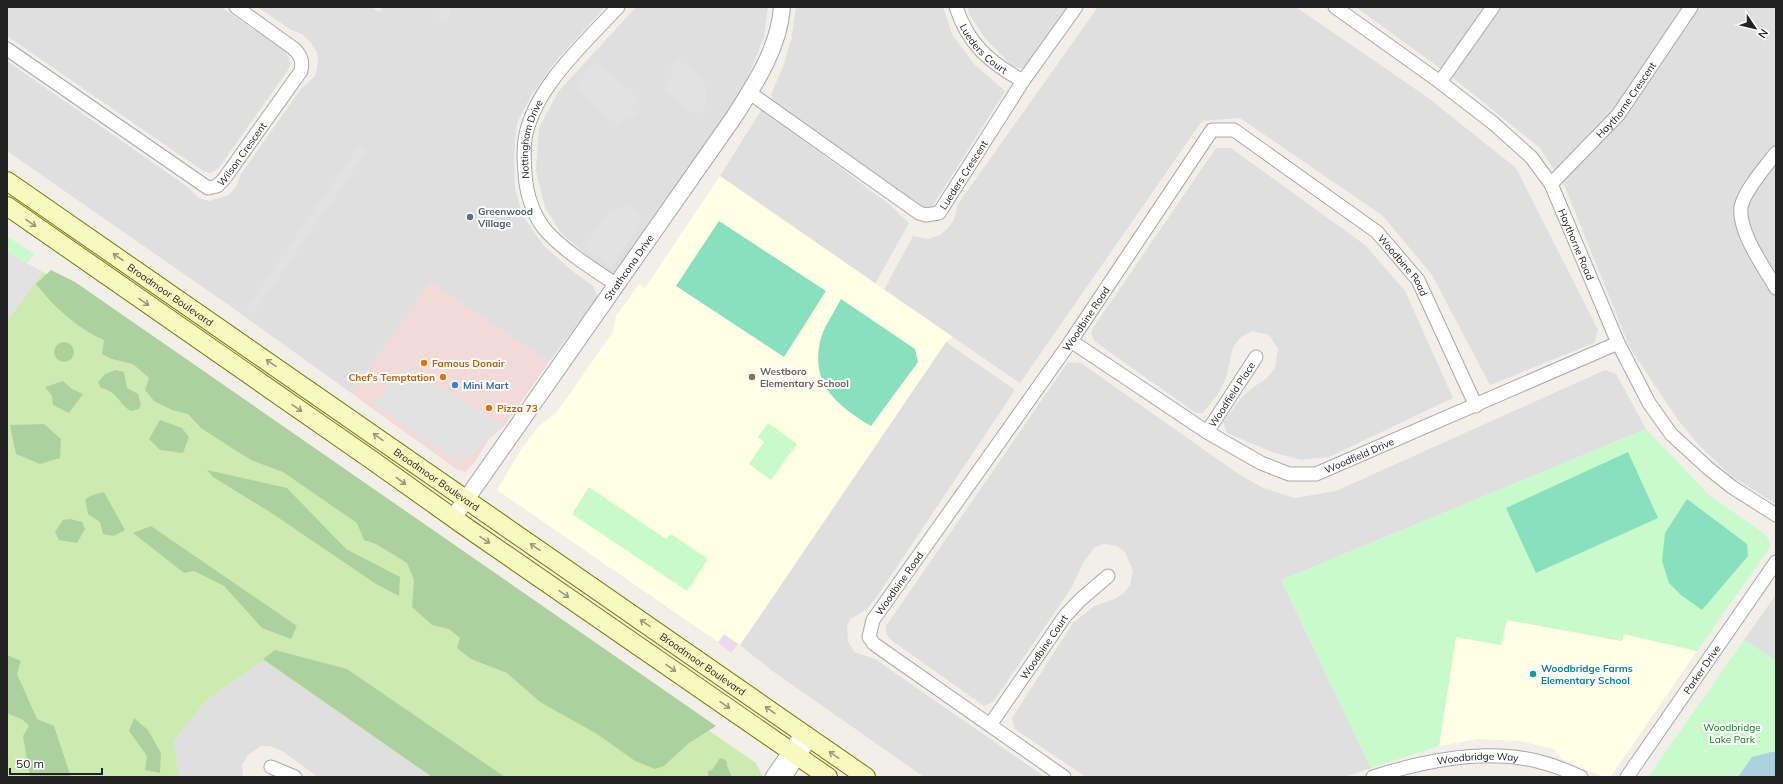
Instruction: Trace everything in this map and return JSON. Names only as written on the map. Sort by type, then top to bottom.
[{"type":"main road","name":"Broadmoor Boulevard","points":[[7,181],[866,777]]},
{"type":"main road","points":[[7,206],[453,518],[828,777]]},
{"type":"street","name":"Wilson Crescent","points":[[7,49],[208,188],[217,186],[224,179],[301,71],[302,63],[299,54],[293,48],[236,7]]},
{"type":"street","name":"Nottingham Drive","points":[[617,285],[567,250],[546,231],[535,214],[529,200],[525,180],[523,154],[526,133],[543,93],[557,74],[618,7]]},
{"type":"street","name":"Strathcona Drive","points":[[453,518],[750,93],[771,52],[781,24],[782,7]]},
{"type":"street","name":"Lueders Court","points":[[956,7],[962,26],[977,47],[1001,69],[1023,81]]},
{"type":"street","name":"Lueders Crescent","points":[[750,93],[915,210],[926,216],[939,213],[1023,81],[1076,7]]},
{"type":"street","name":"Haythorne Road","points":[[1335,7],[1440,82],[1493,123],[1531,157],[1551,184],[1618,343],[1649,403],[1671,434],[1708,468],[1732,487],[1776,515]]},
{"type":"street","points":[[1440,82],[1493,7]]},
{"type":"street","name":"Haythorne Crescent","points":[[1551,184],[1618,115],[1691,7]]},
{"type":"street","name":"Woodbine Road","points":[[1064,777],[874,644],[869,637],[870,630],[873,620],[1071,341],[1212,130],[1234,130],[1377,232],[1418,280],[1476,406]]},
{"type":"street","points":[[1776,153],[1750,187],[1741,207],[1744,230],[1776,288]]},
{"type":"street","name":"Woodfield Drive","points":[[1071,341],[1207,432],[1261,463],[1289,474],[1316,474],[1476,406],[1618,343]]},
{"type":"street","name":"Woodfield Place","points":[[1207,432],[1256,357]]},
{"type":"street","name":"Parker Drive","points":[[1627,777],[1776,562]]},
{"type":"street","name":"Woodbine Court","points":[[990,725],[1065,616],[1080,600],[1108,576]]},
{"type":"street","points":[[784,777],[795,753],[807,735]]},
{"type":"street","points":[[772,777],[795,753]]},
{"type":"street","name":"Woodbridge Way","points":[[1373,777],[1413,766],[1483,756],[1511,757],[1543,762],[1581,777]]},
{"type":"street","points":[[271,767],[295,777]]},
{"type":"shaded area","points":[[7,7],[221,7],[286,52],[290,65],[288,70],[218,169],[210,173],[203,171],[7,36]]},
{"type":"shaded area","points":[[258,7],[371,7],[379,12],[383,7],[605,7],[556,61],[532,94],[517,123],[514,154],[515,189],[523,216],[544,246],[571,270],[593,286],[598,297],[549,362],[430,283],[351,393],[230,306],[7,151],[7,61],[185,185],[199,198],[209,201],[229,195],[236,187],[241,174],[301,89],[315,76],[317,69],[317,52],[311,43],[302,34],[291,30]]},
{"type":"shaded area","points":[[436,7],[449,7],[449,21],[435,23]]},
{"type":"shaded area","points":[[636,7],[768,7],[764,37],[744,87],[616,272],[606,272],[561,233],[545,207],[536,171],[539,128],[558,92]]},
{"type":"shaded area","points":[[796,7],[943,7],[952,34],[974,64],[1005,91],[932,207],[922,207],[774,104],[771,95],[784,64],[792,36]]},
{"type":"shaded area","points":[[967,7],[1068,7],[1026,69],[1013,67],[985,38],[969,14]]},
{"type":"shaded area","points":[[1098,7],[1296,7],[1427,97],[1516,168],[1598,330],[1594,343],[1490,385],[1432,275],[1383,216],[1240,118],[1202,121],[1020,383],[884,290],[913,236],[928,239],[940,235],[948,228],[954,220],[958,204]]},
{"type":"shaded area","points":[[1356,7],[1776,7],[1776,504],[1730,475],[1699,445],[1678,420],[1630,348],[1565,187],[1540,148],[1452,77]]},
{"type":"shaded area","points":[[677,58],[708,81],[706,90],[706,108],[697,115],[663,90],[669,79],[666,75]]},
{"type":"shaded area","points":[[597,61],[641,100],[634,107],[637,112],[631,118],[627,117],[618,126],[574,87]]},
{"type":"shaded area","points":[[762,109],[890,205],[909,223],[875,284],[720,176]]},
{"type":"shaded area","points":[[360,144],[368,150],[253,314],[245,309]]},
{"type":"shaded area","points":[[1216,148],[1231,148],[1365,245],[1405,291],[1453,398],[1329,457],[1301,460],[1272,452],[1227,433],[1223,422],[1242,397],[1266,379],[1275,368],[1278,349],[1269,335],[1252,331],[1241,337],[1233,347],[1226,378],[1218,394],[1203,413],[1196,413],[1094,341],[1091,333],[1093,328]]},
{"type":"shaded area","name":"Westboro Elementary School","points":[[720,176],[953,337],[946,342],[740,645],[724,634],[718,642],[497,490],[522,448],[539,426],[557,412],[613,332],[616,316],[639,284],[645,288]]},
{"type":"shaded area","points":[[626,204],[646,217],[611,267],[584,247],[610,209],[621,209]]},
{"type":"shaded area","points":[[7,252],[43,272],[7,321]]},
{"type":"shaded area","points":[[430,283],[549,362],[505,425],[489,439],[474,463],[465,472],[456,469],[351,393]]},
{"type":"shaded area","points":[[946,342],[1015,390],[878,595],[866,610],[850,619],[847,627],[848,641],[854,652],[875,659],[1045,777],[924,777],[771,670],[740,645]]},
{"type":"shaded area","points":[[1068,362],[1081,363],[1237,473],[1263,488],[1295,498],[1336,491],[1605,370],[1616,374],[1646,429],[1281,580],[1371,768],[1345,777],[1086,777],[1015,729],[1012,718],[1073,623],[1094,606],[1115,599],[1124,593],[1130,585],[1133,571],[1125,552],[1117,546],[1104,544],[1094,548],[1083,563],[1072,587],[993,702],[984,706],[890,639],[886,633],[886,626]]},
{"type":"shaded area","points":[[408,366],[502,425],[469,457],[466,455],[458,463],[373,404]]},
{"type":"shaded area","points":[[1776,596],[1776,661],[1744,640]]},
{"type":"shaded area","points":[[1507,620],[1622,641],[1624,634],[1697,651],[1611,776],[1604,777],[1562,759],[1554,749],[1520,741],[1478,739],[1439,746],[1456,637],[1501,645]]},
{"type":"shaded area","points":[[724,634],[738,644],[731,653],[718,642]]},
{"type":"shaded area","points":[[263,659],[432,777],[318,777],[282,751],[270,746],[261,746],[248,755],[242,765],[243,777],[179,777],[174,741],[207,700]]},
{"type":"green space","points":[[719,221],[826,291],[784,357],[676,286]]},
{"type":"green space","points":[[7,236],[34,254],[27,263],[7,252]]},
{"type":"green space","points":[[51,270],[75,282],[716,726],[689,743],[664,766],[655,769],[635,761],[597,734],[540,702],[507,673],[471,659],[457,648],[460,638],[449,629],[432,625],[412,607],[414,580],[407,563],[376,544],[364,540],[357,523],[283,472],[253,461],[201,428],[188,414],[172,410],[154,401],[145,390],[149,378],[133,364],[112,359],[102,354],[104,340],[76,324],[51,301],[36,284]]},
{"type":"green space","points":[[43,272],[756,763],[763,777],[432,777],[263,660],[207,700],[174,741],[179,777],[7,777],[7,321]]},
{"type":"green space","points":[[841,299],[915,349],[918,362],[871,426],[847,410],[828,391],[822,380],[819,368],[818,354],[821,338]]},
{"type":"green space","points":[[64,342],[71,345],[74,352],[71,359],[64,362],[57,359],[54,352],[57,345]]},
{"type":"green space","points":[[116,370],[124,372],[127,388],[138,394],[141,405],[139,409],[131,411],[123,405],[115,395],[101,388],[98,382],[105,374]]},
{"type":"green space","points":[[63,381],[72,389],[83,394],[69,413],[53,405],[52,396],[45,387]]},
{"type":"green space","points":[[160,420],[182,428],[189,437],[183,453],[160,450],[149,439]]},
{"type":"green space","points":[[768,423],[797,444],[771,480],[749,464],[764,442],[758,437]]},
{"type":"green space","points":[[44,424],[61,439],[60,458],[40,464],[16,454],[10,425]]},
{"type":"green space","points":[[1646,429],[1709,495],[1766,535],[1771,546],[1697,651],[1624,634],[1622,641],[1507,620],[1501,645],[1456,637],[1439,746],[1371,768],[1281,580]]},
{"type":"green space","points":[[1628,452],[1658,518],[1536,573],[1506,508]]},
{"type":"green space","points":[[207,470],[287,488],[346,549],[400,577],[399,596],[376,584],[270,512],[213,477]]},
{"type":"green space","points":[[589,487],[666,539],[671,534],[708,559],[687,591],[572,514]]},
{"type":"green space","points":[[104,492],[125,530],[114,536],[103,534],[100,522],[88,514],[85,499]]},
{"type":"green space","points":[[1687,499],[1747,544],[1748,556],[1702,610],[1681,595],[1669,583],[1662,561],[1665,533]]},
{"type":"green space","points":[[70,519],[82,522],[85,529],[77,543],[59,540],[55,532],[63,520]]},
{"type":"green space","points":[[151,526],[297,626],[291,639],[262,628],[224,586],[194,571],[184,573],[133,533]]},
{"type":"green space","name":"Woodbridge Lake Park","points":[[1744,640],[1776,661],[1776,777],[1648,777]]},
{"type":"green space","points":[[275,650],[347,669],[505,777],[432,777],[263,659]]},
{"type":"green space","points":[[7,655],[21,661],[17,674],[37,719],[54,726],[71,777],[30,777],[23,736],[29,726],[23,720],[7,713]]},
{"type":"green space","points":[[134,718],[148,730],[161,753],[160,773],[145,770],[147,756],[129,731]]},
{"type":"green space","points":[[720,758],[727,762],[727,766],[732,777],[708,777],[708,771],[712,770]]},
{"type":"water","points":[[1776,752],[1776,777],[1738,777],[1752,757]]},
{"type":"place","name":"Greenwood Village","points":[[470,217]]},
{"type":"place","name":"Famous Donair","points":[[424,363]]},
{"type":"place","name":"Chef's Temptation","points":[[443,377]]},
{"type":"place","name":"Westboro Elementary School","points":[[752,377]]},
{"type":"place","name":"Mini Mart","points":[[455,385]]},
{"type":"place","name":"Pizza 73","points":[[489,408]]},
{"type":"place","name":"Woodbridge Farms Elementary School","points":[[1533,674]]}]
